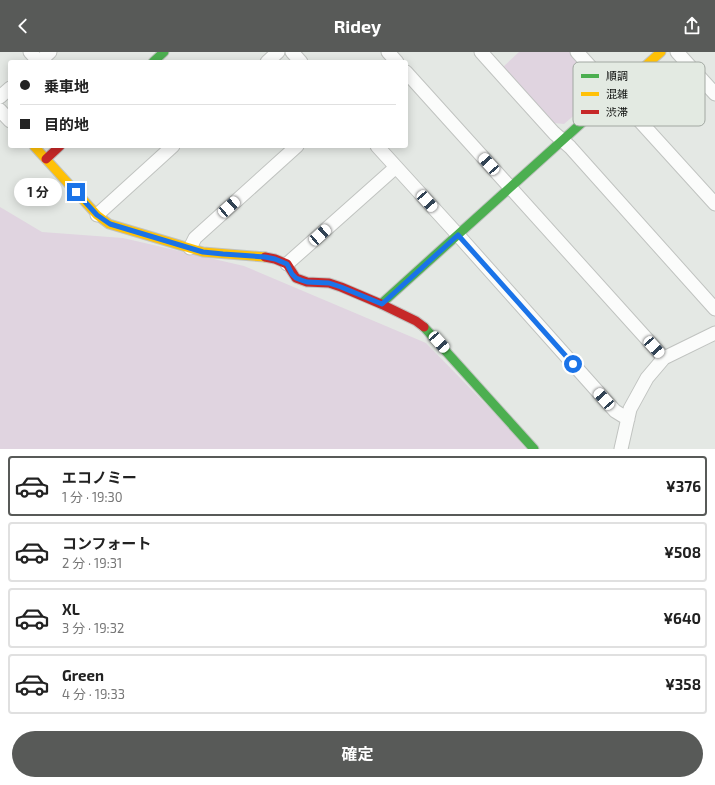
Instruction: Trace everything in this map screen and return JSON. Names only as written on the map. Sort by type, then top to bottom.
[{"type":"street","points":[[30,52],[37,60]]},
{"type":"street","points":[[41,60],[50,52]]},
{"type":"street","points":[[155,60],[164,52]]},
{"type":"street","points":[[269,60],[278,52]]},
{"type":"street","points":[[292,52],[299,60]]},
{"type":"street","points":[[388,52],[395,60]]},
{"type":"street","points":[[481,52],[562,141],[570,147],[715,309]]},
{"type":"street","points":[[577,52],[586,62]]},
{"type":"street","points":[[650,62],[661,52]]},
{"type":"street","points":[[677,52],[686,62]]},
{"type":"street","points":[[408,74],[664,358]]},
{"type":"street","points":[[705,83],[715,94]]},
{"type":"street","points":[[0,96],[8,90]]},
{"type":"street","points":[[0,110],[8,119]]},
{"type":"street","points":[[382,304],[579,126]]},
{"type":"street","points":[[645,126],[715,204]]},
{"type":"street","points":[[36,148],[97,215],[110,224],[203,252],[275,259],[287,264],[292,274],[296,278],[307,282],[329,283],[341,287],[382,304],[416,321],[431,333],[534,449]]},
{"type":"street","points":[[46,159],[58,148]]},
{"type":"street","points":[[97,215],[171,148]]},
{"type":"street","points":[[190,248],[195,238],[295,148]]},
{"type":"street","points":[[379,148],[615,411],[628,419]]},
{"type":"street","points":[[287,264],[396,167]]},
{"type":"street","points":[[621,449],[630,409],[647,378],[664,358],[715,333]]},
{"type":"shaded area","points":[[519,52],[571,52],[580,62],[573,62],[573,116],[564,124],[554,123],[503,67]]},
{"type":"shaded area","points":[[0,207],[42,232],[123,238],[244,266],[426,343],[504,423],[526,449],[0,449]]},
{"type":"traffic: fast","points":[[155,60],[164,52]]},
{"type":"traffic: fast","points":[[381,304],[578,126]]},
{"type":"traffic: fast","points":[[424,327],[534,449]]},
{"type":"traffic: slow","points":[[650,62],[661,52]]},
{"type":"traffic: slow","points":[[36,148],[97,215],[109,224],[203,252],[265,257]]},
{"type":"traffic: jam","points":[[46,159],[58,148]]},
{"type":"traffic: jam","points":[[265,257],[287,264],[296,278],[307,282],[329,283],[341,287],[381,304],[416,321],[424,327]]},
{"type":"route","points":[[76,192],[97,215],[110,224],[203,252],[275,259],[287,264],[292,274],[296,278],[307,282],[329,283],[382,304],[458,235],[573,364]]}]
